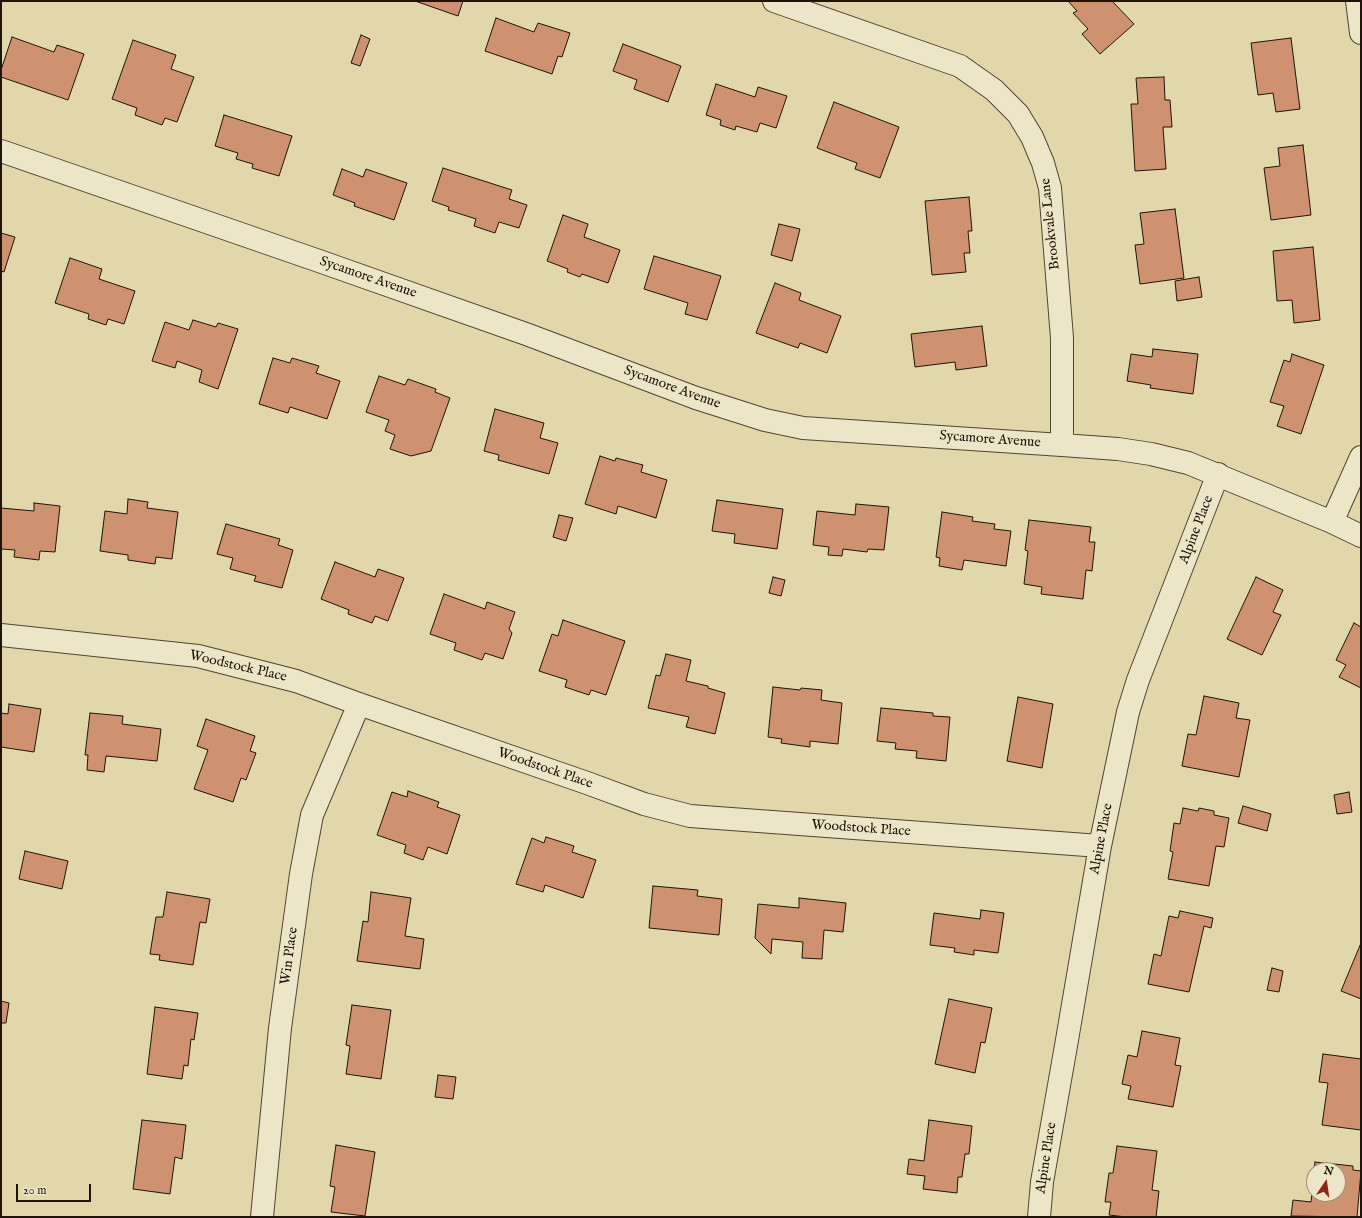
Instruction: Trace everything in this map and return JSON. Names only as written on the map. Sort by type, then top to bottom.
[{"type":"street","name":"Brookvale Lane","points":[[774,1],[960,66],[994,90],[1018,114],[1032,137],[1043,163],[1050,188],[1062,338],[1062,445]]},
{"type":"street","points":[[1357,1],[1361,33]]},
{"type":"street","name":"Sycamore Avenue","points":[[1,151],[526,334],[696,398],[765,420],[803,428],[1118,449],[1151,454],[1188,463],[1218,474],[1332,522],[1361,536]]},
{"type":"street","points":[[1332,522],[1361,457]]},
{"type":"street","name":"Alpine Place","points":[[1039,1217],[1042,1182],[1068,1040],[1100,846],[1128,712],[1138,680],[1218,474]]},
{"type":"street","name":"Woodstock Place","points":[[1,635],[198,656],[296,681],[644,804],[690,816],[1100,846]]},
{"type":"street","name":"Win Place","points":[[262,1217],[280,1028],[301,874],[312,815],[359,704]]},
{"type":"building","points":[[415,1],[463,1],[458,16]]},
{"type":"building","points":[[1068,1],[1112,1],[1134,24],[1100,54],[1082,34],[1088,29],[1073,13],[1077,11]]},
{"type":"building","points":[[496,18],[534,32],[538,23],[570,33],[562,57],[558,56],[552,74],[485,51]]},
{"type":"building","points":[[361,35],[370,39],[360,66],[351,63]]},
{"type":"building","points":[[12,37],[54,52],[57,45],[84,54],[68,100],[1,77],[1,70]]},
{"type":"building","points":[[1291,38],[1300,109],[1276,112],[1273,93],[1258,95],[1251,43]]},
{"type":"building","points":[[133,40],[176,55],[171,69],[194,77],[177,122],[165,118],[162,125],[135,115],[137,108],[112,99]]},
{"type":"building","points":[[623,44],[681,66],[668,102],[634,89],[637,80],[613,71]]},
{"type":"building","points":[[1164,77],[1165,100],[1170,100],[1172,127],[1163,127],[1166,169],[1135,171],[1131,104],[1138,104],[1136,78]]},
{"type":"building","points":[[716,84],[755,97],[758,87],[787,96],[776,128],[760,123],[757,132],[736,126],[735,130],[720,125],[721,120],[706,115]]},
{"type":"building","points":[[834,102],[899,127],[880,178],[855,169],[857,163],[817,148]]},
{"type":"building","points":[[224,115],[292,136],[279,176],[252,168],[253,164],[236,159],[238,153],[215,146]]},
{"type":"building","points":[[1303,145],[1311,215],[1271,220],[1264,168],[1280,166],[1278,148]]},
{"type":"building","points":[[443,168],[512,190],[509,199],[527,205],[519,228],[499,222],[495,233],[474,226],[476,219],[448,210],[449,207],[432,201]]},
{"type":"building","points":[[342,169],[363,177],[366,169],[407,183],[394,220],[354,206],[355,203],[333,195]]},
{"type":"building","points":[[969,197],[972,231],[968,231],[970,253],[964,253],[966,272],[932,275],[925,201]]},
{"type":"building","points":[[1175,209],[1184,278],[1140,284],[1135,245],[1144,244],[1140,213]]},
{"type":"building","points":[[563,215],[588,224],[584,237],[620,250],[608,283],[582,274],[580,277],[567,272],[568,269],[547,261]]},
{"type":"building","points":[[779,224],[800,229],[792,261],[771,255]]},
{"type":"building","points":[[1,233],[15,237],[4,272],[1,271]]},
{"type":"building","points":[[1313,247],[1320,320],[1294,323],[1292,300],[1277,301],[1273,251]]},
{"type":"building","points":[[654,256],[721,276],[707,320],[685,314],[688,303],[644,289]]},
{"type":"building","points":[[70,258],[102,269],[99,279],[135,291],[124,324],[108,319],[106,325],[88,319],[89,314],[55,303]]},
{"type":"building","points":[[1199,277],[1202,297],[1177,301],[1175,281]]},
{"type":"building","points":[[775,283],[801,293],[799,300],[841,316],[827,353],[800,343],[798,348],[756,333]]},
{"type":"building","points":[[193,320],[216,327],[218,323],[238,329],[218,389],[199,382],[202,370],[177,361],[175,368],[152,361],[165,322],[189,330]]},
{"type":"building","points":[[982,326],[987,366],[956,370],[955,362],[915,367],[911,334]]},
{"type":"building","points":[[1153,349],[1198,354],[1193,394],[1150,388],[1151,385],[1127,381],[1131,354],[1152,357]]},
{"type":"building","points":[[1292,354],[1324,365],[1301,434],[1277,426],[1284,406],[1270,402],[1284,360],[1290,362]]},
{"type":"building","points":[[273,358],[290,363],[292,358],[319,366],[316,373],[340,381],[327,419],[290,407],[288,413],[259,404]]},
{"type":"building","points":[[379,376],[405,385],[408,379],[436,389],[435,392],[450,398],[431,451],[411,456],[390,449],[395,435],[385,431],[389,420],[366,412]]},
{"type":"building","points":[[495,409],[544,423],[540,438],[558,443],[549,474],[498,460],[499,455],[484,451]]},
{"type":"building","points":[[600,456],[615,461],[616,458],[643,465],[641,472],[667,480],[656,518],[618,506],[616,514],[585,504]]},
{"type":"building","points":[[128,499],[148,502],[147,508],[178,512],[172,559],[156,557],[155,564],[128,560],[128,555],[100,551],[105,511],[127,514]]},
{"type":"building","points":[[717,500],[783,509],[777,549],[734,543],[735,534],[712,531]]},
{"type":"building","points":[[34,503],[60,506],[55,552],[40,551],[39,560],[14,557],[15,550],[1,549],[1,508],[34,511]]},
{"type":"building","points":[[856,504],[889,507],[884,550],[868,549],[867,552],[843,549],[842,556],[828,555],[829,547],[813,545],[817,511],[855,515]]},
{"type":"building","points":[[942,512],[973,517],[972,521],[995,524],[994,529],[1011,531],[1006,566],[964,560],[962,570],[939,566],[940,558],[936,557]]},
{"type":"building","points":[[559,515],[573,518],[566,541],[553,537]]},
{"type":"building","points":[[1029,520],[1091,527],[1089,542],[1095,542],[1092,571],[1086,570],[1083,599],[1041,594],[1042,587],[1024,584],[1028,551],[1025,550]]},
{"type":"building","points":[[226,524],[280,539],[278,545],[293,550],[282,588],[254,581],[256,576],[230,569],[233,558],[217,554]]},
{"type":"building","points":[[335,562],[375,577],[378,569],[404,578],[388,621],[375,616],[372,623],[348,614],[349,610],[321,599]]},
{"type":"building","points":[[773,577],[785,580],[781,596],[769,593]]},
{"type":"building","points":[[1256,577],[1283,590],[1273,612],[1281,615],[1262,655],[1227,639]]},
{"type":"building","points":[[444,594],[485,609],[487,602],[515,612],[509,629],[512,633],[503,659],[485,653],[482,660],[454,650],[456,643],[430,634]]},
{"type":"building","points":[[563,620],[625,641],[606,695],[591,690],[589,695],[565,687],[567,680],[539,671],[552,634],[558,636]]},
{"type":"building","points":[[1354,623],[1361,627],[1361,688],[1339,677],[1346,665],[1336,660]]},
{"type":"building","points":[[666,654],[691,660],[686,681],[708,686],[708,688],[725,693],[715,734],[686,727],[689,717],[648,708],[656,675],[660,676]]},
{"type":"building","points":[[773,687],[800,690],[801,688],[822,690],[821,700],[842,703],[838,744],[810,741],[810,747],[781,743],[782,739],[768,737]]},
{"type":"building","points":[[1204,696],[1239,703],[1236,718],[1250,720],[1239,777],[1182,766],[1188,734],[1196,735]]},
{"type":"building","points":[[1018,697],[1053,704],[1042,768],[1007,761]]},
{"type":"building","points":[[9,704],[41,709],[34,752],[1,747],[1,713],[8,714]]},
{"type":"building","points":[[881,708],[933,713],[933,716],[950,717],[946,761],[916,758],[917,751],[895,749],[896,743],[877,741]]},
{"type":"building","points":[[90,713],[123,716],[122,724],[161,729],[157,761],[106,756],[104,772],[87,770],[88,755],[85,755]]},
{"type":"building","points":[[206,719],[255,736],[250,751],[256,753],[246,780],[241,778],[233,802],[194,789],[208,750],[197,746]]},
{"type":"building","points":[[408,791],[439,802],[437,807],[460,815],[447,854],[428,847],[423,860],[404,853],[406,845],[377,835],[392,792],[407,797]]},
{"type":"building","points":[[1349,792],[1352,812],[1337,814],[1334,795]]},
{"type":"building","points":[[1243,806],[1271,814],[1267,831],[1238,823]]},
{"type":"building","points":[[1183,808],[1198,811],[1199,808],[1214,811],[1214,815],[1229,818],[1224,847],[1216,846],[1209,886],[1168,879],[1173,852],[1170,851],[1174,823],[1180,824]]},
{"type":"building","points":[[546,837],[574,846],[572,852],[596,860],[583,898],[545,885],[543,892],[516,884],[532,838],[544,843]]},
{"type":"building","points":[[25,851],[68,861],[62,889],[19,879]]},
{"type":"building","points":[[653,886],[698,890],[697,896],[722,899],[719,935],[649,928]]},
{"type":"building","points":[[167,892],[210,899],[206,923],[200,922],[193,965],[159,960],[160,955],[150,954],[156,917],[163,917]]},
{"type":"building","points":[[371,892],[411,898],[405,936],[424,939],[420,969],[357,961],[363,921],[368,922]]},
{"type":"building","points":[[799,898],[846,903],[843,932],[824,930],[822,959],[802,958],[803,942],[772,939],[771,954],[755,938],[758,904],[799,908]]},
{"type":"building","points":[[981,910],[1004,913],[998,953],[974,950],[974,955],[954,952],[955,948],[930,945],[934,913],[980,919]]},
{"type":"building","points":[[1180,911],[1213,918],[1211,928],[1204,926],[1189,992],[1148,984],[1154,954],[1161,956],[1169,916],[1178,918]]},
{"type":"building","points":[[1361,943],[1361,999],[1341,991]]},
{"type":"building","points":[[1272,968],[1283,971],[1279,992],[1267,990]]},
{"type":"building","points":[[949,999],[992,1008],[985,1043],[981,1042],[975,1073],[935,1064]]},
{"type":"building","points":[[1,1001],[9,1003],[6,1023],[1,1023]]},
{"type":"building","points":[[352,1005],[391,1010],[381,1079],[346,1074],[350,1046],[346,1045]]},
{"type":"building","points":[[155,1007],[198,1013],[194,1040],[191,1039],[188,1066],[184,1065],[182,1079],[147,1074]]},
{"type":"building","points":[[1142,1031],[1180,1038],[1175,1065],[1181,1066],[1173,1107],[1128,1099],[1131,1086],[1122,1084],[1128,1055],[1137,1057]]},
{"type":"building","points":[[1323,1054],[1361,1059],[1361,1130],[1322,1125],[1328,1083],[1319,1082]]},
{"type":"building","points":[[438,1075],[456,1077],[453,1099],[435,1097]]},
{"type":"building","points":[[142,1120],[186,1125],[182,1159],[175,1157],[170,1194],[133,1189]]},
{"type":"building","points":[[929,1120],[972,1126],[969,1154],[965,1154],[962,1177],[958,1177],[957,1193],[923,1189],[925,1176],[907,1174],[909,1159],[924,1161]]},
{"type":"building","points":[[336,1145],[375,1152],[365,1216],[331,1212],[335,1187],[330,1186]]},
{"type":"building","points":[[1117,1146],[1157,1151],[1152,1190],[1159,1191],[1156,1217],[1126,1217],[1109,1215],[1111,1202],[1105,1202],[1109,1173],[1113,1173]]},
{"type":"building","points":[[1346,1165],[1353,1166],[1353,1170],[1361,1171],[1357,1217],[1291,1216],[1293,1200],[1306,1202],[1346,1202]]}]
